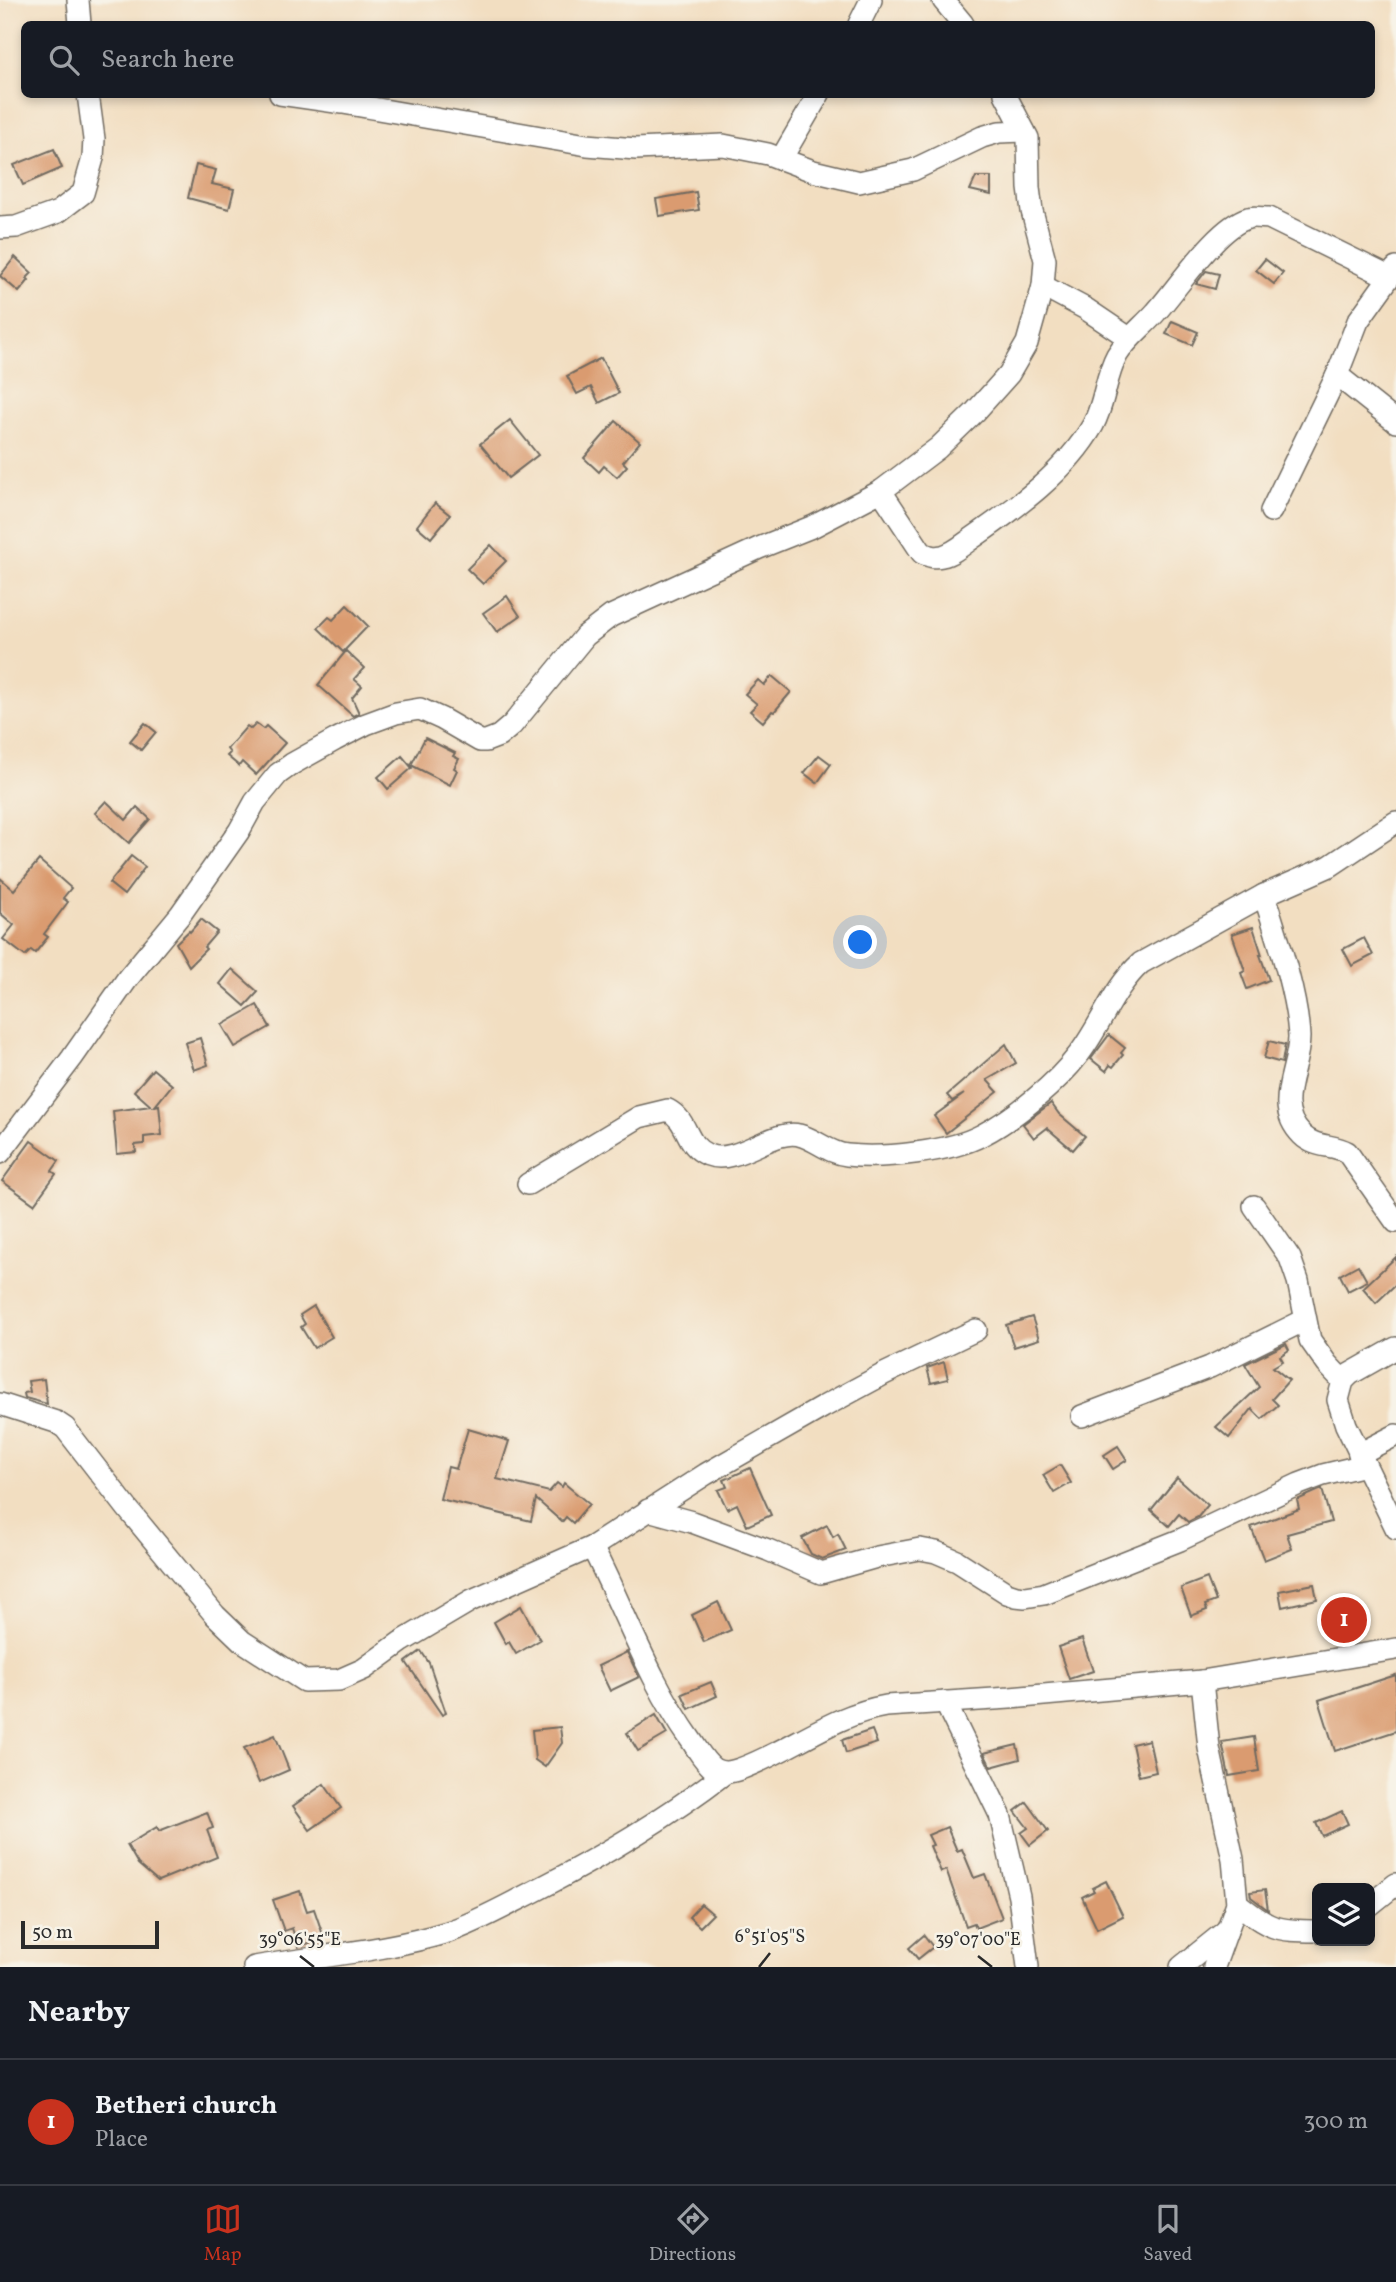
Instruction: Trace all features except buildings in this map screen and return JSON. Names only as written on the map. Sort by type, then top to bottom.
[{"type":"street","points":[[78,0],[80,21]]},
{"type":"street","points":[[860,21],[871,0]]},
{"type":"street","points":[[943,0],[960,21]]},
{"type":"street","points":[[0,228],[16,227],[58,212],[83,192],[93,158],[94,139],[89,98]]},
{"type":"street","points":[[308,98],[587,145],[636,149],[723,145],[768,154],[813,171],[859,182],[913,170],[982,137],[999,132],[1024,131]]},
{"type":"street","points":[[781,159],[816,98]]},
{"type":"street","points":[[0,1153],[128,978],[180,915],[266,787],[285,769],[366,724],[396,713],[420,709],[480,741],[499,736],[528,709],[564,659],[585,636],[611,616],[759,548],[814,526],[881,491],[938,447],[975,412],[1009,374],[1027,342],[1042,286],[1045,260],[1032,211],[1029,148],[1024,131],[1007,98]]},
{"type":"street","points":[[881,491],[922,553],[931,557],[945,556],[1012,510],[1053,474],[1093,425],[1103,404],[1112,365],[1129,338],[1156,313],[1230,228],[1249,217],[1269,218],[1392,272],[1358,321],[1337,375],[1270,511]]},
{"type":"street","points":[[1042,286],[1086,309],[1129,338]]},
{"type":"street","points":[[1337,375],[1396,422]]},
{"type":"street","points":[[528,1184],[639,1117],[668,1110],[682,1122],[692,1146],[712,1157],[731,1155],[783,1134],[797,1134],[828,1150],[847,1155],[931,1151],[982,1135],[1030,1101],[1078,1056],[1127,976],[1141,962],[1264,895],[1330,866],[1396,822]]},
{"type":"street","points":[[1264,895],[1279,941],[1298,1023],[1296,1064],[1287,1096],[1293,1121],[1308,1140],[1347,1152],[1396,1222]]},
{"type":"street","points":[[1254,1206],[1290,1258],[1298,1281],[1310,1340],[1316,1351],[1343,1381]]},
{"type":"street","points":[[1082,1416],[1210,1367],[1305,1320]]},
{"type":"street","points":[[0,1404],[47,1419],[65,1428],[215,1615],[242,1641],[304,1681],[339,1680],[350,1676],[436,1619],[472,1600],[592,1547],[706,1474],[822,1407],[976,1330]]},
{"type":"street","points":[[1396,1348],[1350,1374],[1343,1381],[1338,1400],[1346,1425],[1396,1528]]},
{"type":"street","points":[[648,1510],[692,1522],[821,1573],[905,1550],[936,1552],[957,1560],[1007,1593],[1025,1597],[1044,1594],[1180,1540],[1362,1459],[1396,1435]]},
{"type":"street","points":[[592,1547],[678,1722],[704,1760],[725,1773]]},
{"type":"street","points":[[254,1967],[300,1963],[397,1945],[461,1926],[564,1876],[651,1827],[725,1773],[866,1710],[1202,1681],[1396,1650]]},
{"type":"street","points":[[1202,1681],[1209,1748],[1233,1859],[1237,1903],[1214,1967]]},
{"type":"street","points":[[945,1702],[1000,1815],[1019,1896],[1028,1967]]},
{"type":"street","points":[[1375,1901],[1396,1884]]},
{"type":"street","points":[[1237,1903],[1261,1923],[1271,1927],[1288,1931],[1312,1931]]},
{"type":"street","points":[[1181,1967],[1229,1929]]},
{"type":"place","name":"Betheri church","points":[[1344,1620]]}]
